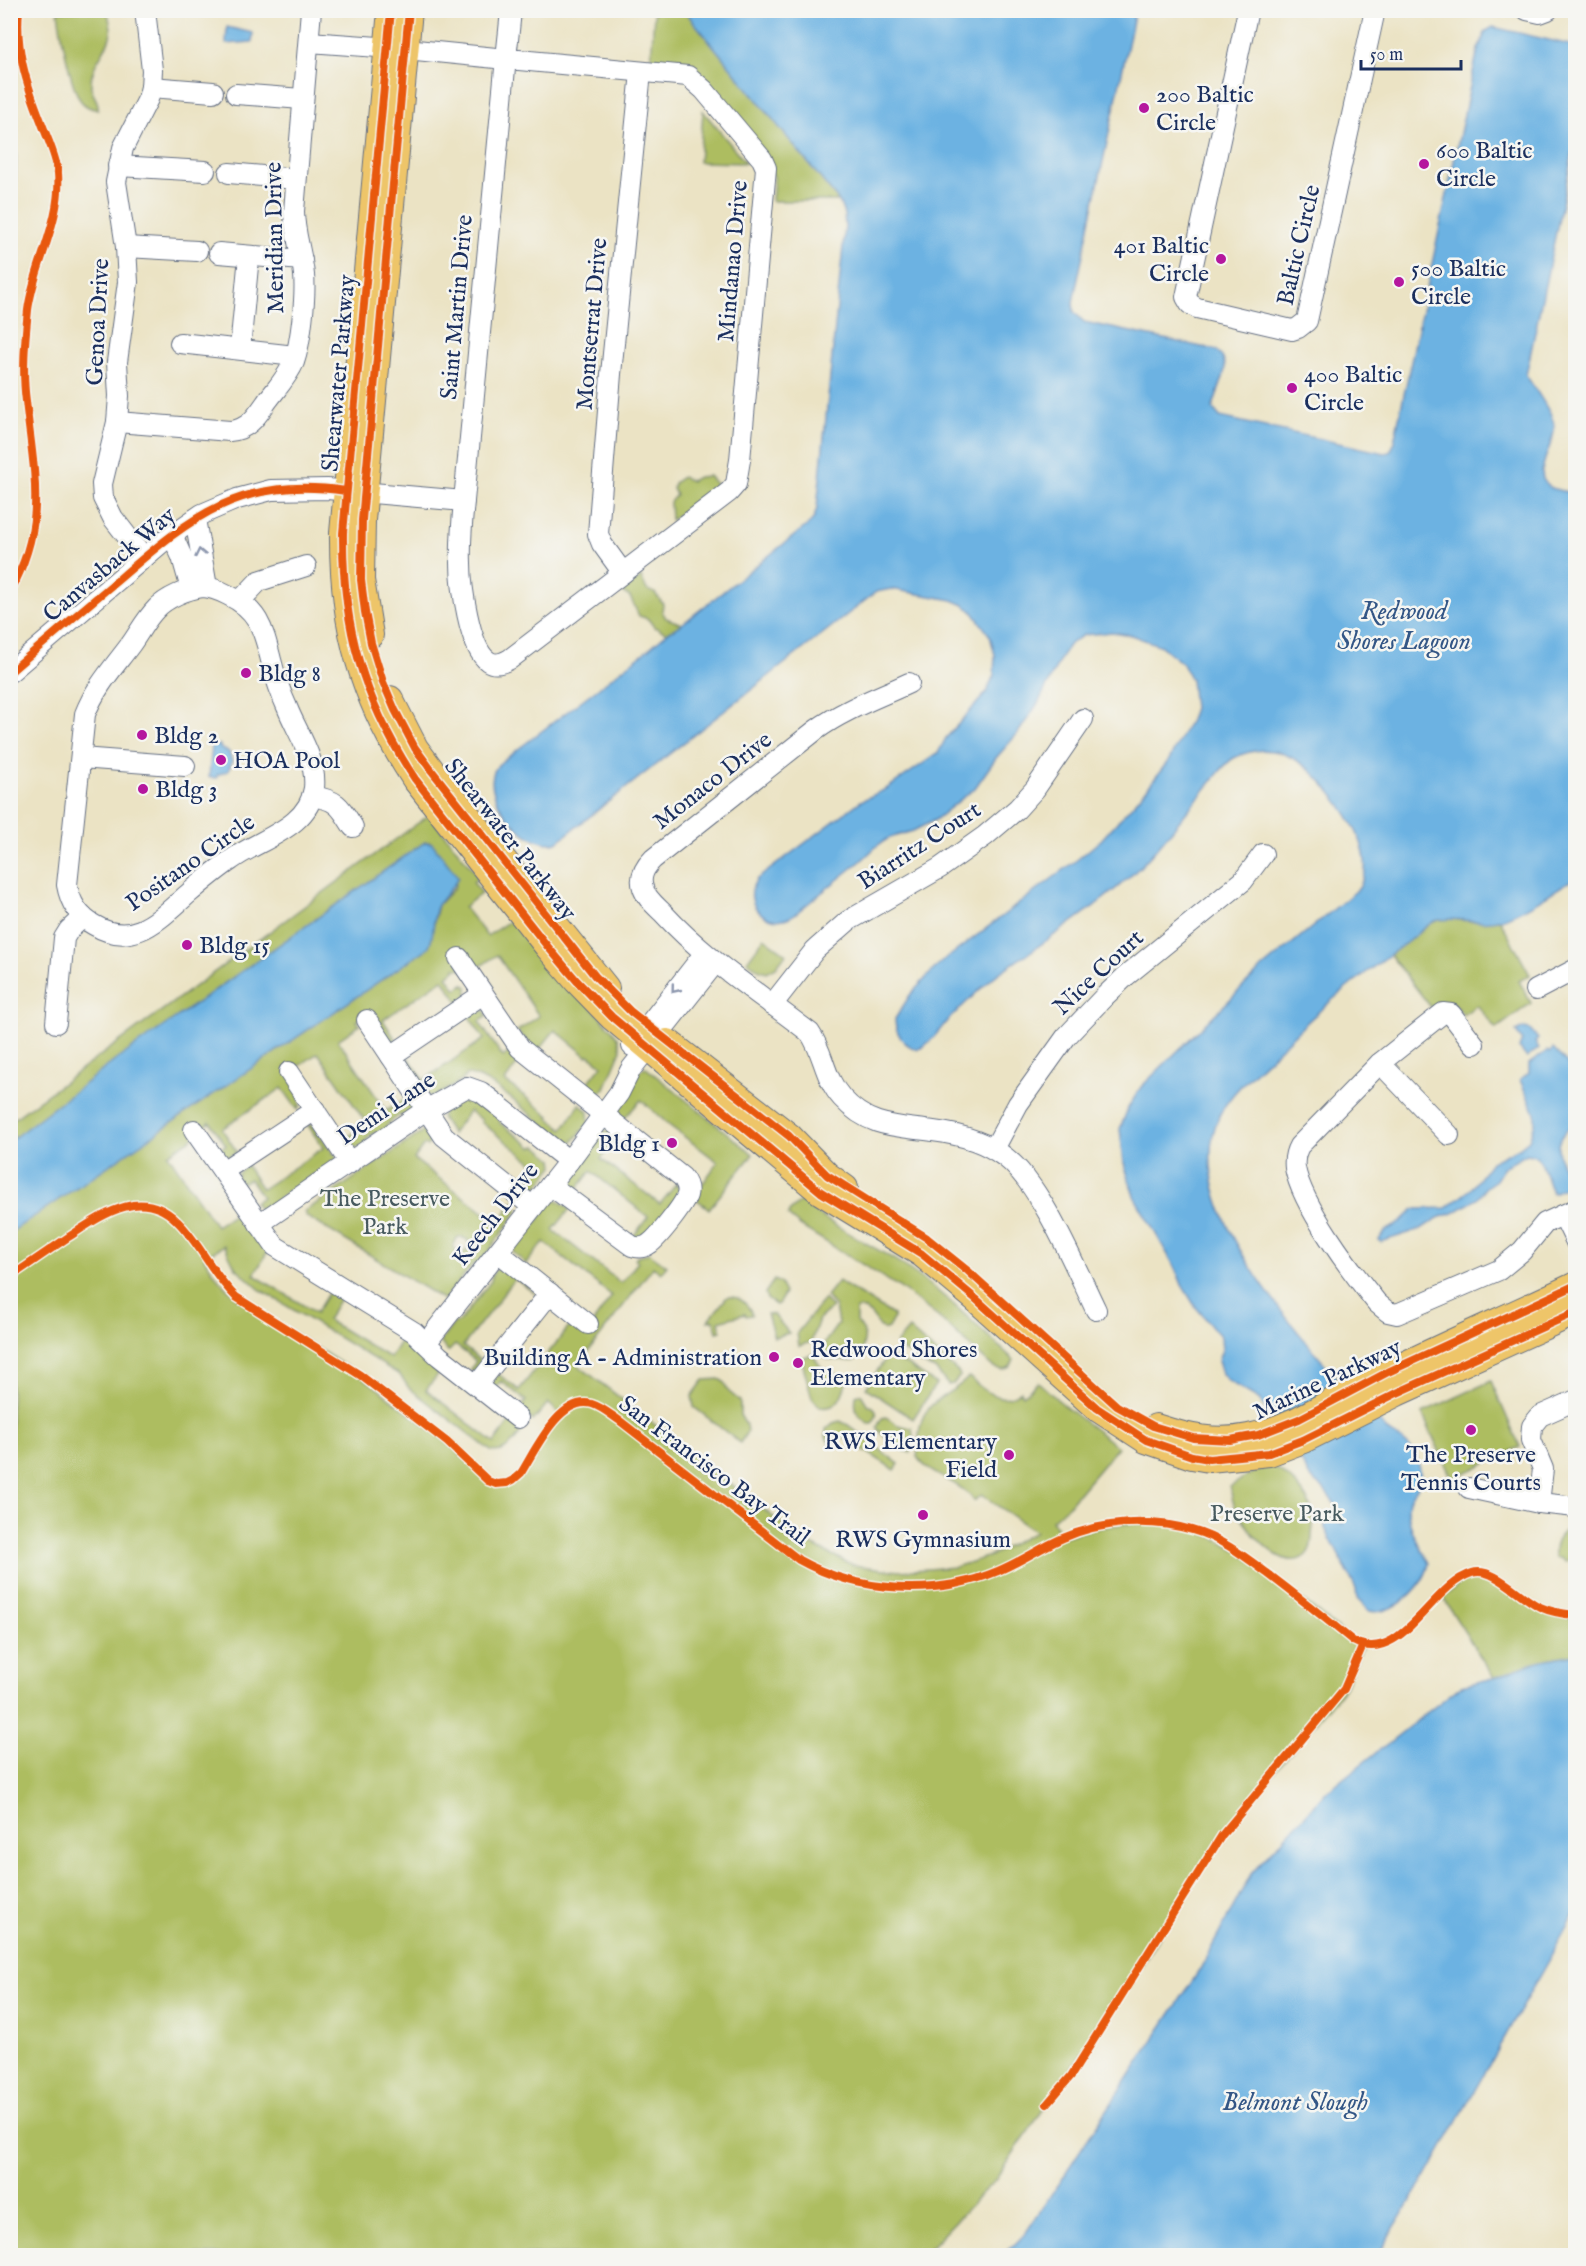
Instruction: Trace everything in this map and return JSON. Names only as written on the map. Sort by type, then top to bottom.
[{"type":"main road","name":"Shearwater Parkway","points":[[391,10],[397,49]]},
{"type":"main road","name":"Shearwater Parkway","points":[[409,10],[397,49],[355,492],[365,612],[371,643],[383,682],[395,710],[432,771],[595,976],[630,1012],[647,1037],[821,1192],[922,1254],[976,1299],[1035,1359]]},
{"type":"main road","name":"Shearwater Parkway","points":[[647,1037],[789,1136],[827,1175],[927,1238],[1014,1313]]},
{"type":"main road","name":"Marine Parkway","points":[[1392,1383],[1575,1285]]},
{"type":"main road","name":"Marine Parkway","points":[[1035,1359],[1120,1424],[1154,1443],[1192,1456],[1209,1459],[1263,1444],[1299,1419],[1575,1312]]},
{"type":"main road","points":[[1014,1313],[1028,1337],[1035,1359]]},
{"type":"main road","name":"Marine Parkway","points":[[1014,1313],[1118,1406],[1153,1426],[1175,1434],[1203,1439],[1263,1444]]},
{"type":"street","name":"Genoa Drive","points":[[144,558],[113,518],[104,498],[103,473],[117,422],[119,396],[117,362],[128,282],[126,247],[116,182],[123,148],[148,99],[151,87],[151,62],[145,10]]},
{"type":"street","name":"Meridian Drive","points":[[117,422],[230,431],[239,429],[257,415],[285,378],[295,356],[300,335],[304,277],[294,221],[302,99],[311,10]]},
{"type":"street","name":"Saint Martin Drive","points":[[493,663],[485,659],[480,650],[466,608],[461,560],[464,501],[511,10]]},
{"type":"street","name":"Baltic Circle","points":[[1248,10],[1186,297],[1190,304],[1197,308],[1292,330],[1307,321],[1375,10]]},
{"type":"street","points":[[1527,10],[1540,14],[1548,10]]},
{"type":"street","name":"Mindanao Drive","points":[[309,42],[688,76],[698,84],[762,159],[766,168],[736,484],[729,492],[510,658],[501,663],[493,663]]},
{"type":"street","name":"Montserrat Drive","points":[[623,573],[602,544],[598,534],[611,374],[641,72]]},
{"type":"street","points":[[151,87],[213,92]]},
{"type":"street","points":[[236,94],[302,99]]},
{"type":"street","points":[[118,166],[205,171]]},
{"type":"street","points":[[228,173],[296,179]]},
{"type":"street","points":[[126,247],[198,251]]},
{"type":"street","points":[[219,253],[302,260]]},
{"type":"street","points":[[240,348],[249,256]]},
{"type":"street","points":[[180,343],[295,356]]},
{"type":"street","name":"Canvasback Way","points":[[10,672],[172,535],[195,519],[237,499],[271,490],[327,489],[464,501]]},
{"type":"street","points":[[195,519],[199,588]]},
{"type":"street","points":[[172,535],[199,588]]},
{"type":"street","points":[[240,601],[259,580],[306,566]]},
{"type":"street","points":[[56,1023],[64,938],[83,917],[70,896],[67,879],[85,714],[92,695],[102,680],[156,609],[199,588],[240,601],[257,618],[263,628],[286,706],[313,767],[312,796],[335,802],[353,827]]},
{"type":"street","name":"Monaco Drive","points":[[909,683],[832,718],[648,864],[642,876],[643,888],[669,920],[710,958],[810,1033],[833,1086],[843,1099],[858,1112],[892,1127],[936,1131],[963,1137],[994,1149],[1018,1169],[1042,1202],[1096,1310]]},
{"type":"street","name":"Biarritz Court","points":[[772,1005],[815,950],[848,921],[940,868],[985,836],[1017,809],[1035,789],[1083,719]]},
{"type":"street","points":[[81,758],[185,766]]},
{"type":"street","name":"Positano Circle","points":[[83,917],[101,929],[112,933],[130,933],[145,929],[158,921],[232,858],[295,821],[306,809],[312,796]]},
{"type":"street","name":"Nice Court","points":[[994,1149],[1018,1104],[1066,1037],[1126,976],[1243,881],[1263,855]]},
{"type":"street","points":[[459,958],[520,1048],[683,1178],[688,1188],[680,1206],[652,1241],[644,1247],[636,1248],[550,1185]]},
{"type":"street","points":[[647,1037],[710,958]]},
{"type":"street","points":[[1536,990],[1575,969]]},
{"type":"street","points":[[391,1056],[483,994]]},
{"type":"street","points":[[1474,1044],[1451,1014],[1445,1012],[1380,1063],[1299,1146],[1294,1161],[1301,1184],[1323,1228],[1380,1307],[1393,1313],[1404,1312],[1499,1270],[1522,1251],[1545,1223],[1569,1212],[1575,1242]]},
{"type":"street","points":[[367,1020],[444,1136],[533,1206]]},
{"type":"street","name":"Keech Drive","points":[[426,1343],[603,1115],[609,1088],[616,1071],[647,1037]]},
{"type":"street","points":[[1380,1063],[1449,1135]]},
{"type":"street","points":[[289,1072],[350,1163]]},
{"type":"street","name":"Demi Lane","points":[[259,1224],[426,1110],[462,1089],[475,1089],[569,1161]]},
{"type":"street","points":[[223,1171],[315,1110]]},
{"type":"street","points":[[194,1130],[275,1246],[414,1332],[518,1418]]},
{"type":"street","points":[[498,1252],[588,1324]]},
{"type":"street","points":[[477,1385],[550,1293]]},
{"type":"street","points":[[1539,1503],[1543,1469],[1531,1440],[1532,1426],[1540,1416],[1574,1406]]},
{"type":"street","points":[[1469,1488],[1539,1503],[1575,1507]]},
{"type":"green space","points":[[58,11],[108,11],[111,33],[92,77],[91,88],[98,103],[98,110],[83,103],[76,91],[66,56]]},
{"type":"green space","points":[[651,11],[685,11],[839,201],[772,201],[774,177],[705,79],[651,63],[654,13]]},
{"type":"green space","points":[[703,111],[746,163],[699,162]]},
{"type":"green space","points":[[709,476],[717,485],[671,520],[670,502],[676,495],[673,489],[674,483],[682,477],[691,481],[698,477]]},
{"type":"green space","points":[[641,577],[647,590],[655,593],[663,604],[662,611],[666,618],[682,624],[667,633],[654,627],[648,619],[639,616],[630,597],[622,592]]},
{"type":"green space","points":[[429,815],[479,877],[473,882],[482,893],[464,907],[487,936],[514,918],[618,1037],[621,1050],[605,1088],[594,1094],[584,1088],[602,1065],[555,1030],[538,1051],[517,1031],[539,1016],[497,955],[475,970],[455,968],[447,976],[456,989],[464,984],[467,987],[467,995],[459,1003],[443,979],[383,1020],[398,1043],[392,1042],[370,1013],[357,1021],[360,1025],[338,1040],[386,1111],[408,1097],[413,1107],[405,1117],[400,1115],[389,1123],[382,1133],[370,1135],[364,1145],[355,1148],[351,1146],[344,1140],[367,1124],[318,1053],[296,1068],[300,1105],[298,1110],[282,1088],[222,1129],[237,1152],[226,1158],[221,1156],[218,1150],[226,1145],[210,1122],[190,1140],[168,1154],[216,1226],[239,1211],[268,1251],[254,1275],[316,1313],[330,1290],[341,1297],[327,1320],[390,1358],[404,1335],[442,1369],[426,1390],[494,1443],[526,1401],[501,1381],[494,1390],[490,1384],[498,1374],[519,1390],[572,1323],[587,1331],[612,1296],[544,1242],[526,1264],[513,1252],[514,1244],[521,1237],[525,1237],[542,1215],[542,1209],[550,1200],[558,1200],[570,1209],[553,1230],[621,1283],[638,1262],[635,1259],[637,1256],[649,1253],[667,1266],[661,1273],[653,1267],[578,1365],[807,1543],[853,1565],[899,1571],[955,1567],[990,1556],[1035,1532],[982,1495],[974,1501],[969,1494],[930,1470],[917,1457],[920,1427],[924,1415],[935,1402],[969,1377],[980,1387],[1000,1397],[1014,1396],[1021,1391],[1023,1395],[1038,1382],[1068,1409],[1118,1447],[1069,1505],[1052,1520],[1064,1537],[1107,1526],[1150,1523],[1172,1525],[1213,1537],[1238,1551],[1353,1641],[1363,1645],[1344,1689],[1222,1835],[1134,1977],[995,2180],[923,2255],[11,2255],[11,1232],[428,948],[438,905],[454,888],[457,877],[430,842],[425,842],[116,1060],[11,1140],[11,1121]],"holes":[[[224,1245],[235,1267],[259,1289],[400,1375],[409,1388],[491,1451],[498,1452],[509,1446],[519,1435],[528,1416],[533,1421],[548,1403],[560,1414],[518,1477],[501,1484],[491,1483],[447,1442],[360,1375],[236,1297],[220,1281],[204,1258]]]},
{"type":"green space","points":[[1444,918],[1469,921],[1500,920],[1530,975],[1519,981],[1531,1003],[1496,1029],[1477,1005],[1463,1015],[1450,1001],[1433,1010],[1390,955],[1431,923]]},
{"type":"green space","points":[[764,938],[786,954],[776,967],[767,972],[747,961]]},
{"type":"green space","points":[[476,1010],[485,1011],[487,1016],[479,1022],[503,1057],[511,1051],[521,1059],[505,1081],[563,1129],[580,1104],[588,1112],[589,1123],[569,1146],[564,1146],[549,1134],[547,1128],[508,1096],[475,1076],[466,1075],[462,1081],[434,1097],[428,1096],[407,1064],[407,1059],[409,1058],[424,1080],[484,1039],[468,1015]]},
{"type":"green space","points":[[645,1067],[753,1154],[709,1209],[694,1197],[693,1185],[699,1181],[703,1183],[718,1162],[670,1126],[641,1100],[621,1122],[615,1113],[636,1073]]},
{"type":"green space","points":[[471,1095],[499,1116],[500,1123],[532,1147],[537,1146],[553,1159],[554,1166],[534,1191],[525,1191],[520,1187],[537,1166],[481,1122],[482,1120],[469,1111],[452,1134],[441,1117],[445,1109]]},
{"type":"green space","points":[[308,1125],[313,1125],[337,1158],[336,1162],[329,1169],[322,1169],[279,1198],[276,1205],[261,1212],[254,1203],[262,1197],[250,1179],[241,1184],[237,1177],[238,1173],[246,1165],[262,1189],[323,1148]]},
{"type":"green space","name":"The Preserve Park","points":[[427,1129],[434,1137],[427,1146],[424,1145],[414,1159],[491,1218],[490,1221],[496,1226],[514,1201],[518,1211],[478,1266],[474,1263],[444,1300],[307,1217],[304,1212]],"holes":[[[457,1238],[468,1240],[468,1250],[461,1253],[456,1251],[453,1245]]]},
{"type":"green space","points":[[609,1131],[618,1137],[601,1159],[660,1204],[677,1183],[680,1193],[647,1238],[632,1238],[648,1217],[591,1171],[574,1193],[565,1181],[602,1132]]},
{"type":"green space","points":[[801,1201],[813,1211],[906,1267],[934,1288],[1014,1360],[1010,1367],[1003,1370],[993,1367],[938,1317],[899,1287],[800,1226],[788,1216],[789,1212]]},
{"type":"green space","points":[[501,1267],[537,1295],[515,1279],[463,1346],[485,1364],[476,1373],[470,1370],[476,1361],[455,1345],[448,1352],[440,1342],[491,1281],[493,1272]]},
{"type":"green space","points":[[774,1280],[780,1283],[785,1293],[776,1305],[767,1299],[765,1293]]},
{"type":"green space","points":[[838,1281],[893,1315],[888,1328],[883,1330],[868,1312],[860,1308],[856,1310],[856,1322],[863,1330],[864,1338],[860,1357],[853,1361],[827,1359],[823,1350],[825,1342],[838,1324],[835,1307],[826,1296]]},
{"type":"green space","points":[[727,1297],[735,1297],[743,1301],[752,1315],[746,1316],[745,1314],[719,1321],[721,1331],[717,1332],[714,1320],[708,1321]]},
{"type":"green space","points":[[824,1299],[832,1308],[819,1319],[811,1342],[799,1346],[797,1333]]},
{"type":"green space","points":[[767,1314],[774,1315],[789,1333],[774,1337]]},
{"type":"green space","points":[[909,1329],[959,1373],[960,1376],[953,1384],[948,1385],[935,1369],[898,1349],[896,1344]]},
{"type":"green space","points":[[889,1353],[936,1384],[913,1419],[866,1388]]},
{"type":"green space","points":[[813,1354],[821,1367],[847,1381],[841,1397],[831,1406],[820,1407],[812,1398],[801,1358]]},
{"type":"green space","points":[[719,1379],[740,1401],[740,1415],[747,1432],[740,1443],[694,1407],[692,1396],[704,1380]]},
{"type":"green space","name":"The Preserve Tennis Courts","points":[[1491,1381],[1520,1447],[1452,1479],[1422,1413]]},
{"type":"green space","points":[[861,1394],[876,1412],[872,1423],[868,1423],[857,1412],[856,1396]]},
{"type":"green space","points":[[886,1417],[898,1425],[912,1428],[914,1443],[910,1452],[904,1451],[878,1430],[877,1427],[882,1418]]},
{"type":"green space","points":[[840,1421],[899,1464],[895,1470],[840,1435],[832,1447],[826,1437],[826,1429]]},
{"type":"green space","name":"Preserve Park","points":[[1269,1466],[1283,1473],[1296,1484],[1312,1512],[1310,1547],[1305,1556],[1295,1560],[1285,1559],[1264,1545],[1238,1513],[1233,1500],[1230,1487],[1248,1475]]},
{"type":"green space","points":[[1566,1530],[1575,1548],[1576,1559],[1565,1562],[1560,1558],[1555,1558],[1555,1550],[1558,1539]]},
{"type":"green space","points":[[1479,1576],[1492,1580],[1540,1611],[1575,1619],[1575,1654],[1538,1661],[1494,1678],[1443,1598],[1462,1582]]},
{"type":"water","name":"Redwood Shores Lagoon","points":[[685,11],[1135,11],[1073,302],[1074,312],[1084,322],[1216,350],[1222,356],[1225,370],[1213,408],[1220,417],[1384,453],[1390,452],[1393,446],[1478,49],[1486,31],[1493,27],[1575,46],[1575,142],[1526,375],[1546,406],[1554,424],[1542,476],[1545,483],[1552,488],[1575,493],[1575,878],[1530,906],[1501,919],[1485,921],[1443,919],[1426,926],[1329,1003],[1242,1085],[1220,1114],[1211,1146],[1213,1179],[1222,1213],[1258,1279],[1329,1370],[1387,1430],[1409,1446],[1417,1459],[1420,1479],[1409,1500],[1409,1517],[1413,1533],[1429,1563],[1415,1590],[1389,1609],[1369,1611],[1357,1599],[1356,1589],[1325,1528],[1330,1518],[1343,1524],[1336,1505],[1320,1485],[1309,1476],[1297,1453],[1259,1399],[1228,1381],[1222,1374],[1218,1361],[1222,1350],[1221,1337],[1195,1306],[1182,1285],[1176,1269],[1134,1196],[1124,1163],[1120,1129],[1128,1108],[1141,1087],[1261,969],[1356,891],[1364,878],[1365,862],[1356,830],[1336,799],[1316,776],[1298,761],[1278,752],[1245,753],[1231,760],[1160,845],[1116,889],[994,977],[950,1018],[931,1040],[917,1049],[904,1042],[895,1024],[895,1019],[910,995],[939,964],[1101,840],[1146,790],[1169,760],[1194,708],[1191,680],[1183,664],[1161,646],[1131,635],[1112,632],[1084,635],[1070,644],[1038,703],[975,788],[935,820],[913,831],[889,838],[878,845],[795,914],[785,919],[776,920],[767,917],[755,906],[752,888],[757,879],[861,801],[886,789],[938,753],[946,738],[986,693],[994,675],[995,655],[990,636],[972,611],[964,605],[952,600],[891,589],[876,592],[557,842],[546,843],[522,832],[511,822],[496,798],[493,775],[500,763],[809,524],[817,508],[845,226],[844,214],[839,201]]},
{"type":"water","points":[[227,27],[253,33],[252,42],[226,44]]},
{"type":"water","points":[[11,115],[16,163],[11,211]]},
{"type":"water","name":"HOA Pool","points":[[212,745],[220,745],[220,748],[229,752],[232,762],[228,771],[217,775],[217,778],[209,777]]},
{"type":"water","points":[[425,842],[432,843],[458,877],[438,905],[428,948],[11,1232],[11,1140],[116,1060]]},
{"type":"water","points":[[1523,1028],[1530,1029],[1538,1039],[1535,1042],[1539,1048],[1527,1058],[1519,1048],[1522,1040],[1516,1032]]},
{"type":"water","points":[[1553,1049],[1575,1072],[1575,1124],[1566,1131],[1558,1144],[1560,1159],[1570,1185],[1553,1193],[1538,1159],[1527,1154],[1504,1167],[1496,1180],[1486,1187],[1477,1199],[1421,1229],[1381,1242],[1379,1240],[1386,1230],[1400,1223],[1414,1209],[1446,1208],[1471,1189],[1491,1162],[1519,1148],[1529,1140],[1535,1123],[1535,1113],[1520,1080],[1529,1073],[1529,1064]]},
{"type":"water","name":"Belmont Slough","points":[[1575,1654],[1575,1913],[1424,2180],[1377,2255],[1004,2255],[1025,2234],[1199,1971],[1251,1874],[1326,1792],[1461,1686],[1494,1678],[1538,1661]]},
{"type":"cycle path","points":[[10,592],[22,567],[34,521],[34,476],[24,378],[28,310],[52,225],[58,191],[55,160],[23,67],[18,25],[19,10]]},
{"type":"cycle path","points":[[391,10],[343,533],[347,600],[352,631],[369,691],[397,750],[415,779],[577,981],[612,1017],[821,1192],[922,1254],[976,1299],[1097,1408],[1146,1440],[1192,1456],[1209,1459],[1269,1453],[1303,1440],[1397,1393],[1576,1312]]},
{"type":"cycle path","points":[[409,10],[362,520],[361,580],[365,612],[371,643],[383,682],[415,748],[595,976],[631,1012],[789,1136],[827,1175],[927,1238],[968,1271],[1117,1406],[1153,1426],[1193,1438],[1230,1440],[1258,1435],[1299,1419],[1388,1372],[1576,1285]]},
{"type":"cycle path","points":[[10,672],[145,557],[195,519],[247,495],[277,489],[309,488],[346,491]]},
{"type":"cycle path","name":"San Francisco Bay Trail","points":[[10,1277],[107,1213],[135,1205],[149,1205],[163,1210],[177,1221],[193,1239],[220,1279],[236,1297],[360,1375],[447,1442],[488,1481],[496,1484],[513,1480],[521,1473],[541,1439],[559,1416],[580,1403],[592,1404],[620,1421],[799,1560],[822,1571],[872,1585],[897,1588],[949,1585],[998,1571],[1078,1532],[1110,1525],[1143,1523],[1192,1530],[1222,1543],[1267,1573],[1353,1641],[1370,1646],[1386,1643],[1401,1634],[1443,1592],[1457,1580],[1472,1573],[1480,1572],[1498,1578],[1544,1609],[1576,1615]]},
{"type":"cycle path","points":[[1047,2104],[1071,2076],[1222,1835],[1344,1689],[1363,1645]]},
{"type":"place","name":"200 Baltic Circle","points":[[1144,108]]},
{"type":"place","name":"600 Baltic Circle","points":[[1424,164]]},
{"type":"place","name":"401 Baltic Circle","points":[[1221,259]]},
{"type":"place","name":"500 Baltic Circle","points":[[1399,282]]},
{"type":"place","name":"400 Baltic Circle","points":[[1292,388]]},
{"type":"place","name":"Bldg 8","points":[[246,673]]},
{"type":"place","name":"Bldg 2","points":[[142,735]]},
{"type":"place","name":"HOA Pool","points":[[221,760]]},
{"type":"place","name":"Bldg 3","points":[[143,789]]},
{"type":"place","name":"Bldg 15","points":[[187,945]]},
{"type":"place","name":"Bldg 1","points":[[672,1143]]},
{"type":"place","name":"Building A - Administration","points":[[774,1357]]},
{"type":"place","name":"Redwood Shores Elementary","points":[[798,1363]]},
{"type":"place","name":"The Preserve Tennis Courts","points":[[1471,1430]]},
{"type":"place","name":"RWS Elementary Field","points":[[1009,1455]]},
{"type":"place","name":"RWS Gymnasium","points":[[923,1515]]}]
